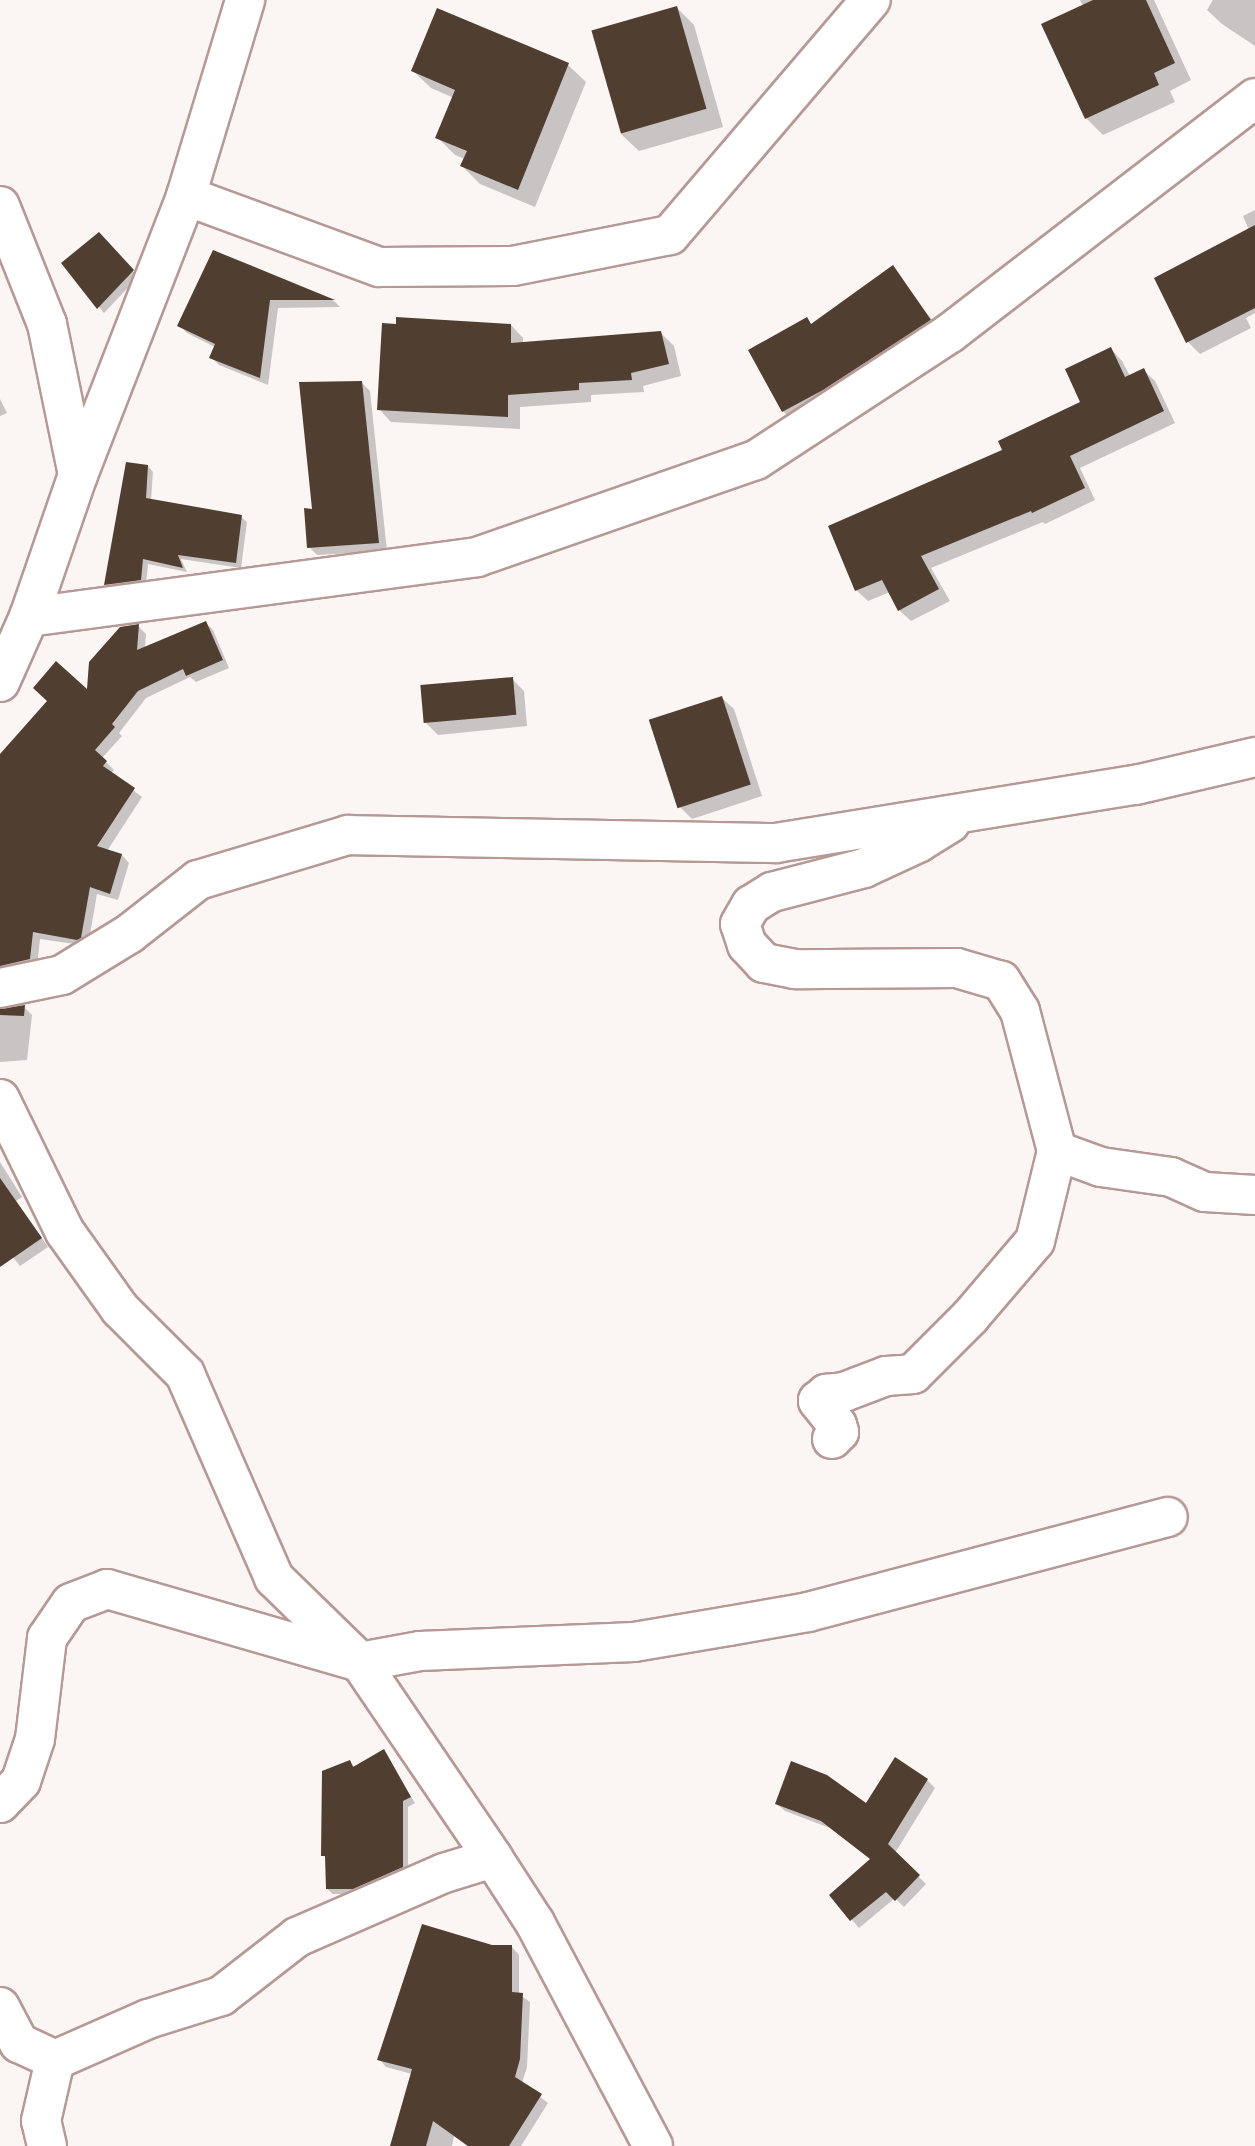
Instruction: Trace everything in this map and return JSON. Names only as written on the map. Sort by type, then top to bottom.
[{"type":"street","points":[[0,682],[29,617],[78,475],[186,196],[245,0]]},
{"type":"street","points":[[186,196],[379,267],[513,266],[670,235],[871,0]]},
{"type":"street","points":[[29,617],[477,557],[755,460],[950,333],[1255,98]]},
{"type":"street","points":[[0,206],[47,324],[78,475]]},
{"type":"street","points":[[0,988],[62,975],[130,934],[198,880],[348,835],[776,843],[1136,785],[1255,757]]},
{"type":"street","points":[[832,1439],[839,1432],[837,1425],[818,1401],[826,1395],[844,1392],[886,1376],[914,1374],[970,1317],[1035,1241],[1057,1151],[1020,1011],[1001,981],[957,968],[795,969],[764,963],[747,945],[740,924],[751,905],[772,892],[864,868],[918,844],[967,813]]},
{"type":"street","points":[[0,1099],[65,1232],[120,1310],[184,1374],[274,1578],[360,1662],[493,1858],[535,1923],[653,2146]]},
{"type":"street","points":[[1057,1151],[1101,1167],[1171,1177],[1205,1192],[1255,1195]]},
{"type":"street","points":[[0,1803],[21,1781],[36,1739],[47,1638],[71,1603],[107,1589],[360,1662],[420,1651],[634,1642],[769,1619],[808,1612],[1168,1517]]},
{"type":"street","points":[[0,2007],[19,2043],[55,2060],[148,2019],[221,1996],[298,1937],[444,1873],[493,1858]]},
{"type":"street","points":[[47,2146],[41,2121],[55,2060]]},
{"type":"building","points":[[1093,0],[1146,0],[1175,63],[1154,73],[1159,85],[1085,119],[1041,24]]},
{"type":"building","points":[[677,6],[706,109],[621,133],[591,31]]},
{"type":"building","points":[[437,8],[569,63],[518,190],[460,166],[467,151],[435,138],[455,90],[411,71]]},
{"type":"building","points":[[1255,225],[1255,308],[1186,343],[1154,278]]},
{"type":"building","points":[[99,232],[134,270],[97,309],[61,263]]},
{"type":"building","points":[[213,250],[335,300],[270,300],[260,378],[209,358],[215,344],[177,326]]},
{"type":"building","points":[[893,265],[931,320],[823,390],[782,412],[748,350],[807,317],[811,324]]},
{"type":"building","points":[[396,317],[511,324],[511,343],[661,331],[669,364],[631,373],[632,380],[579,383],[579,390],[508,395],[508,417],[377,410],[382,323],[396,324]]},
{"type":"building","points":[[1111,347],[1125,377],[1144,368],[1164,411],[1070,456],[1085,488],[1032,513],[1031,511],[921,556],[939,589],[898,611],[882,580],[855,591],[828,526],[1002,450],[998,441],[1080,402],[1065,369]]},
{"type":"building","points":[[362,381],[379,543],[307,548],[304,508],[312,509],[299,382]]},
{"type":"building","points":[[126,462],[148,465],[146,498],[242,515],[236,563],[178,555],[183,568],[143,559],[141,580],[104,585]]},
{"type":"building","points":[[206,621],[223,660],[186,676],[183,669],[138,691],[112,724],[115,727],[95,750],[107,761],[103,766],[135,788],[97,846],[122,854],[110,894],[90,887],[81,938],[77,940],[33,932],[30,959],[0,966],[0,754],[47,701],[33,688],[56,661],[87,689],[89,662],[120,627],[139,624],[137,650]]},
{"type":"building","points":[[513,677],[516,715],[424,723],[420,685]]},
{"type":"building","points":[[722,696],[751,784],[678,808],[649,720]]},
{"type":"building","points":[[25,1005],[24,1016],[0,1015],[0,1009]]},
{"type":"building","points":[[0,1178],[42,1238],[0,1267]]},
{"type":"building","points":[[384,1749],[411,1797],[403,1801],[403,1867],[353,1889],[326,1889],[325,1856],[321,1856],[322,1771],[350,1760],[353,1767]]},
{"type":"building","points":[[895,1757],[928,1779],[888,1844],[920,1875],[895,1901],[886,1892],[850,1921],[829,1895],[870,1859],[821,1821],[775,1804],[791,1761],[827,1775],[866,1803]]},
{"type":"building","points":[[422,1924],[492,1945],[512,1945],[512,1992],[523,1993],[520,2059],[515,2077],[542,2094],[509,2146],[468,2146],[433,2121],[426,2146],[390,2146],[412,2069],[377,2060]]}]
